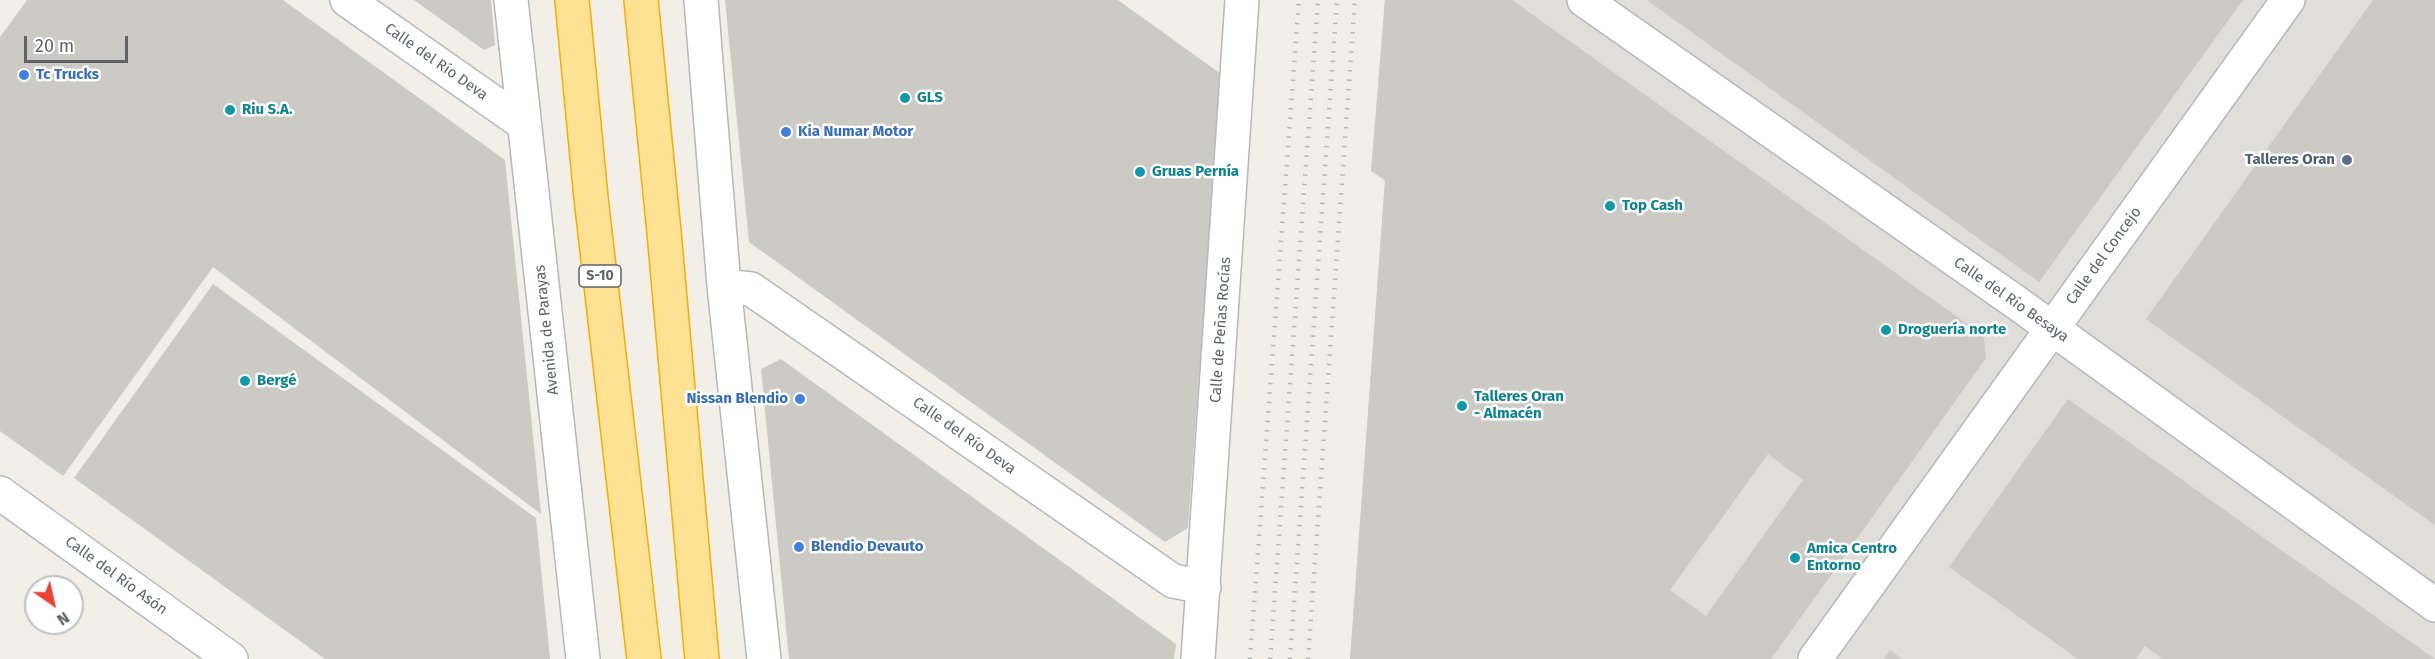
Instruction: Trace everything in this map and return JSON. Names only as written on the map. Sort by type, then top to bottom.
[{"type":"highway","name":"S-10","points":[[572,0],[591,198],[644,659]]},
{"type":"highway","points":[[641,0],[702,659]]},
{"type":"highway","points":[[692,547],[713,659]]},
{"type":"highway","points":[[631,552],[638,659]]},
{"type":"street","name":"Calle del Río Deva","points":[[347,0],[524,124]]},
{"type":"street","name":"Avenida de Parayas","points":[[511,0],[584,659]]},
{"type":"street","points":[[701,0],[724,286],[764,659]]},
{"type":"street","name":"Calle de Peñas Rocías","points":[[1198,659],[1242,0]]},
{"type":"street","name":"Calle del Río Besaya","points":[[1584,0],[2051,328],[2435,605]]},
{"type":"street","name":"Calle del Concejo","points":[[1815,659],[2288,0]]},
{"type":"street","name":"Calle del Río Deva","points":[[724,286],[751,289],[1173,581],[1204,587]]},
{"type":"street","name":"Calle del Río Asón","points":[[0,493],[231,659]]},
{"type":"shaded area","points":[[1385,0],[2435,0],[2435,659],[1350,659],[1385,181],[1371,171]]},
{"type":"building","points":[[27,0],[283,0],[505,160],[541,514],[213,267],[63,476],[0,431],[0,37]]},
{"type":"building","points":[[414,0],[491,0],[495,45],[484,50]]},
{"type":"building","points":[[725,0],[1118,0],[1221,74],[1188,528],[1165,542],[749,242]]},
{"type":"building","points":[[1385,0],[1512,0],[1984,336],[1986,358],[1771,659],[1350,659],[1385,180],[1371,171]],"holes":[[[1768,454],[1803,480],[1706,616],[1670,590]]]},
{"type":"building","points":[[1647,0],[2243,0],[2039,282]]},
{"type":"building","name":"Talleres Oran","points":[[2373,0],[2435,0],[2435,525],[2146,319]]},
{"type":"building","name":"Bergé","points":[[213,284],[536,518],[550,659],[325,659],[74,478]]},
{"type":"building","points":[[781,359],[1176,644],[1174,659],[789,659],[761,369]]},
{"type":"building","points":[[2068,399],[2435,659],[2163,659],[2145,646],[2136,659],[2078,659],[1949,567]]},
{"type":"building","points":[[1890,650],[1902,659],[1884,659]]},
{"type":"railway","points":[[1250,659],[1299,0]]},
{"type":"railway","points":[[1270,659],[1318,0]]},
{"type":"railway","points":[[1290,659],[1337,0]]},
{"type":"railway","points":[[1308,659],[1355,0]]},
{"type":"place","name":"Tc Trucks","points":[[24,75]]},
{"type":"place","name":"GLS","points":[[905,98]]},
{"type":"place","name":"Riu S.A.","points":[[230,110]]},
{"type":"place","name":"Kia Numar Motor","points":[[786,132]]},
{"type":"place","name":"Talleres Oran","points":[[2347,160]]},
{"type":"place","name":"Gruas Pernía","points":[[1140,172]]},
{"type":"place","name":"Top Cash","points":[[1610,206]]},
{"type":"place","name":"Droguería norte","points":[[1886,330]]},
{"type":"place","name":"Bergé","points":[[245,381]]},
{"type":"place","name":"Nissan Blendio","points":[[800,399]]},
{"type":"place","name":"Talleres Oran - Almacén","points":[[1462,406]]},
{"type":"place","name":"Blendio Devauto","points":[[799,547]]},
{"type":"place","name":"Amica Centro Entorno","points":[[1795,558]]}]
